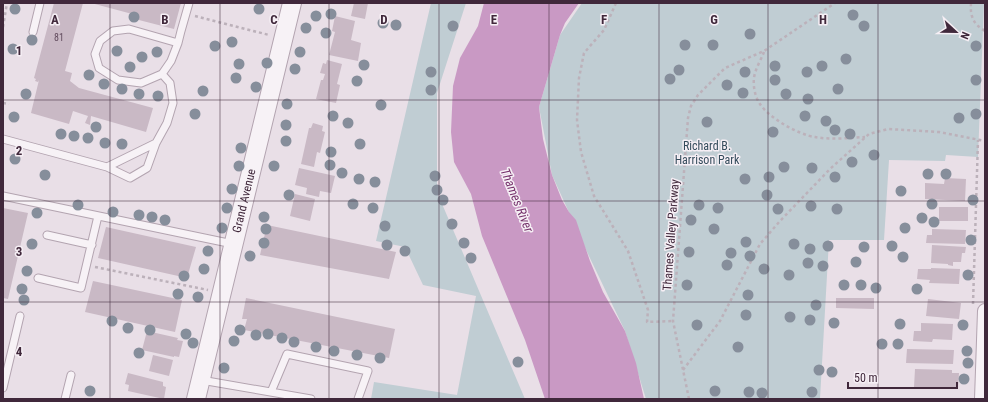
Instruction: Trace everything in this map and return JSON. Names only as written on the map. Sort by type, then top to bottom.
[{"type":"street","name":"Grand Avenue","points":[[196,399],[292,3]]},
{"type":"street","points":[[979,308],[982,399]]},
{"type":"lane","points":[[33,32],[40,3]]},
{"type":"lane","points":[[178,42],[129,29],[113,31],[100,40],[95,54],[100,68],[118,80],[141,83],[162,74],[171,61],[178,42],[189,3]]},
{"type":"lane","points":[[3,139],[106,167],[130,178],[147,168],[156,144],[167,123],[174,103],[170,83],[162,74]]},
{"type":"lane","points":[[106,167],[156,144]]},
{"type":"lane","points":[[3,196],[234,244]]},
{"type":"lane","points":[[38,278],[81,288],[98,216]]},
{"type":"lane","points":[[47,235],[92,245]]},
{"type":"lane","points":[[3,388],[20,316]]},
{"type":"lane","points":[[271,392],[287,354],[368,372],[358,399]]},
{"type":"lane","points":[[66,399],[71,375]]},
{"type":"lane","points":[[201,380],[311,399]]},
{"type":"path","points":[[3,28],[7,3]]},
{"type":"path","points":[[616,3],[604,30],[584,53],[579,78],[577,120],[581,152],[594,196],[630,257],[648,310],[647,322],[673,321]]},
{"type":"path","name":"Thames Valley Parkway","points":[[689,399],[673,321],[688,118],[691,106],[701,91],[725,68],[764,51],[835,3]]},
{"type":"path","points":[[970,3],[970,15],[978,26],[985,31]]},
{"type":"path","points":[[186,14],[284,39]]},
{"type":"path","points":[[764,51],[754,76],[754,84],[756,96],[760,104],[768,113],[795,130],[813,137],[865,137]]},
{"type":"path","points":[[3,103],[9,104]]},
{"type":"path","points":[[683,370],[720,320],[760,244],[830,169],[865,137],[871,133],[888,129],[939,132],[985,140]]},
{"type":"path","points":[[978,140],[979,308]]},
{"type":"path","points":[[87,265],[222,293]]},
{"type":"green space","points":[[431,3],[466,3],[437,93],[437,192],[525,399],[371,399],[374,382],[457,395],[476,296],[423,285],[405,247],[376,241]]},
{"type":"green space","name":"Richard B. Harrison Park","points":[[582,3],[984,3],[978,157],[946,155],[945,161],[889,160],[884,240],[829,240],[820,399],[646,399],[625,331],[552,175],[539,107],[560,35]]},
{"type":"water","name":"Thames River","points":[[484,3],[579,3],[565,23],[560,35],[539,107],[543,139],[552,175],[562,200],[576,220],[590,261],[603,292],[625,331],[636,363],[644,399],[545,399],[525,340],[482,236],[471,194],[454,162],[451,132],[453,86],[460,58],[478,26]]},
{"type":"building","points":[[54,3],[83,3],[65,71],[72,73],[70,81],[79,88],[153,108],[146,132],[91,116],[90,125],[85,123],[88,116],[73,111],[69,124],[31,113],[39,80],[38,82],[35,81],[36,79],[34,78]]},
{"type":"building","points":[[91,3],[181,3],[174,29],[135,19],[136,15]]},
{"type":"building","points":[[354,3],[368,3],[365,19],[351,16]]},
{"type":"building","points":[[335,16],[355,21],[351,40],[361,43],[358,61],[329,55],[335,32],[332,31]]},
{"type":"building","points":[[327,60],[342,64],[337,84],[340,85],[336,103],[316,99],[321,80],[323,80],[325,74],[320,73],[323,63],[326,64]]},
{"type":"building","points":[[313,123],[323,126],[322,131],[325,132],[320,153],[317,152],[314,167],[301,164],[309,128],[311,128]]},
{"type":"building","points":[[299,168],[335,176],[331,193],[320,191],[319,197],[306,194],[307,188],[295,185]]},
{"type":"building","points":[[945,178],[966,179],[965,201],[925,199],[925,183],[944,184]]},
{"type":"building","points":[[295,194],[315,199],[310,221],[290,216]]},
{"type":"building","points":[[939,207],[968,207],[968,221],[939,221]]},
{"type":"building","points":[[3,208],[28,213],[8,299],[3,298]]},
{"type":"building","points":[[267,225],[396,252],[389,279],[260,255]]},
{"type":"building","points":[[106,227],[196,247],[187,278],[98,258]]},
{"type":"building","points":[[932,229],[966,230],[965,244],[926,243],[927,235],[932,235]]},
{"type":"building","points":[[932,245],[966,247],[965,253],[962,253],[961,262],[953,262],[953,266],[948,264],[931,263]]},
{"type":"building","points":[[918,269],[960,269],[959,284],[929,283],[930,280],[917,279]]},
{"type":"building","points":[[93,281],[182,300],[175,332],[85,312]]},
{"type":"building","points":[[246,298],[395,329],[389,358],[244,330],[247,319],[242,319]]},
{"type":"building","points":[[836,298],[874,298],[874,309],[836,308]]},
{"type":"building","points":[[928,299],[961,303],[959,319],[926,316]]},
{"type":"building","points":[[921,323],[953,324],[952,340],[933,339],[932,342],[913,341],[914,331],[921,331]]},
{"type":"building","points":[[147,331],[178,338],[177,340],[183,341],[179,357],[142,350]]},
{"type":"building","points":[[907,349],[954,350],[953,364],[906,363]]},
{"type":"building","points":[[153,355],[173,360],[169,376],[149,371]]},
{"type":"building","points":[[915,369],[952,370],[952,373],[959,373],[958,388],[914,387]]},
{"type":"building","points":[[128,373],[163,382],[163,386],[166,387],[164,399],[128,391],[129,385],[125,384]]}]
